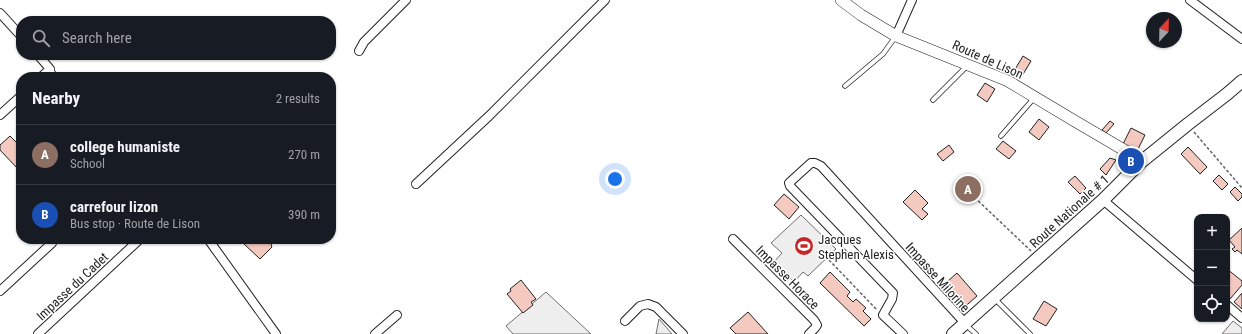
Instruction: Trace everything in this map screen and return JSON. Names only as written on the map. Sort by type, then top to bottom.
[{"type":"main road","name":"Route Nationale # 1","points":[[953,334],[1103,200],[1141,162],[1242,81]]},
{"type":"street","points":[[358,51],[364,42],[406,0]]},
{"type":"street","points":[[416,184],[490,116],[606,0]]},
{"type":"street","name":"Route de Lison","points":[[840,0],[861,15],[896,36],[969,64],[1008,81],[1136,157],[1141,162]]},
{"type":"street","points":[[896,36],[912,0]]},
{"type":"street","points":[[1190,0],[1242,39]]},
{"type":"street","points":[[0,13],[16,31]]},
{"type":"street","points":[[42,60],[50,69],[47,72]]},
{"type":"street","points":[[0,115],[16,101]]},
{"type":"street","name":"Impasse Milorine","points":[[883,315],[892,299],[893,293],[790,186],[789,183],[811,163],[815,163],[820,166],[964,323]]},
{"type":"street","points":[[1103,200],[1194,277]]},
{"type":"street","name":"Impasse Horace","points":[[733,239],[814,320],[817,325],[810,334]]},
{"type":"street","points":[[0,291],[51,244]]},
{"type":"street","name":"Impasse du Cadet","points":[[41,333],[135,244]]},
{"type":"street","points":[[212,244],[276,334]]},
{"type":"street","points":[[625,321],[640,306],[648,304],[656,307],[683,334]]},
{"type":"street","points":[[1230,308],[1242,318]]},
{"type":"street","points":[[375,334],[397,315]]},
{"type":"street","points":[[883,315],[903,334]]},
{"type":"lane","points":[[845,86],[883,54],[896,36]]},
{"type":"lane","points":[[933,100],[969,64]]},
{"type":"lane","points":[[1001,136],[1035,97]]},
{"type":"lane","points":[[994,297],[1030,334]]},
{"type":"lane","points":[[964,323],[976,334]]},
{"type":"path","points":[[1188,124],[1242,188]]},
{"type":"path","points":[[971,194],[1038,258]]},
{"type":"path","points":[[829,260],[883,315]]},
{"type":"shaded area","name":"Jacques Stephen Alexis","points":[[801,215],[836,249],[808,276],[803,272],[794,282],[774,262],[782,253],[771,243]]},
{"type":"shaded area","points":[[546,292],[591,334],[513,334],[506,326]]},
{"type":"shaded area","points":[[659,319],[672,334],[656,334]]},
{"type":"shaded area","points":[[1233,321],[1242,328],[1242,334],[1222,334]]},
{"type":"building","points":[[1023,56],[1031,61],[1022,76],[1014,71]]},
{"type":"building","points":[[985,83],[995,89],[987,102],[977,95]]},
{"type":"building","points":[[1039,119],[1049,127],[1039,140],[1029,132]]},
{"type":"building","points":[[1110,121],[1114,124],[1106,133],[1102,130]]},
{"type":"building","points":[[1131,128],[1145,135],[1137,151],[1123,144]]},
{"type":"building","points":[[10,136],[16,142],[16,167],[0,150],[0,145]]},
{"type":"building","points":[[1003,141],[1016,151],[1009,159],[996,149]]},
{"type":"building","points":[[949,145],[954,152],[943,161],[937,154]]},
{"type":"building","points":[[1188,147],[1207,167],[1200,174],[1181,154]]},
{"type":"building","points":[[1110,158],[1116,160],[1106,175],[1100,169]]},
{"type":"building","points":[[1219,175],[1228,184],[1222,190],[1213,181]]},
{"type":"building","points":[[1075,176],[1086,188],[1080,194],[1068,182]]},
{"type":"building","points":[[1235,187],[1242,194],[1242,197],[1238,201],[1230,192]]},
{"type":"building","points":[[915,190],[928,203],[922,209],[928,214],[922,220],[903,202]]},
{"type":"building","points":[[784,194],[799,207],[789,219],[774,205]]},
{"type":"building","points":[[1242,228],[1242,254],[1237,250],[1235,252],[1232,249],[1235,247],[1230,239]]},
{"type":"building","points":[[244,244],[272,244],[272,247],[260,259]]},
{"type":"building","points":[[1230,271],[1242,281],[1242,285],[1230,299]]},
{"type":"building","points":[[830,272],[850,292],[847,296],[853,302],[856,299],[866,308],[863,311],[871,319],[864,326],[820,283]]},
{"type":"building","points":[[957,273],[977,296],[960,311],[940,288]]},
{"type":"building","points":[[521,280],[536,299],[531,302],[533,305],[523,313],[507,294],[511,291],[510,289]]},
{"type":"building","points":[[1242,293],[1242,309],[1234,302]]},
{"type":"building","points":[[1044,301],[1057,309],[1046,326],[1033,319]]},
{"type":"building","points":[[748,312],[768,334],[736,334],[730,328]]},
{"type":"place","name":"carrefour lizon","points":[[1131,161]]},
{"type":"place","name":"college humaniste","points":[[968,189]]},
{"type":"place","name":"Jacques Stephen Alexis","points":[[804,246]]}]
